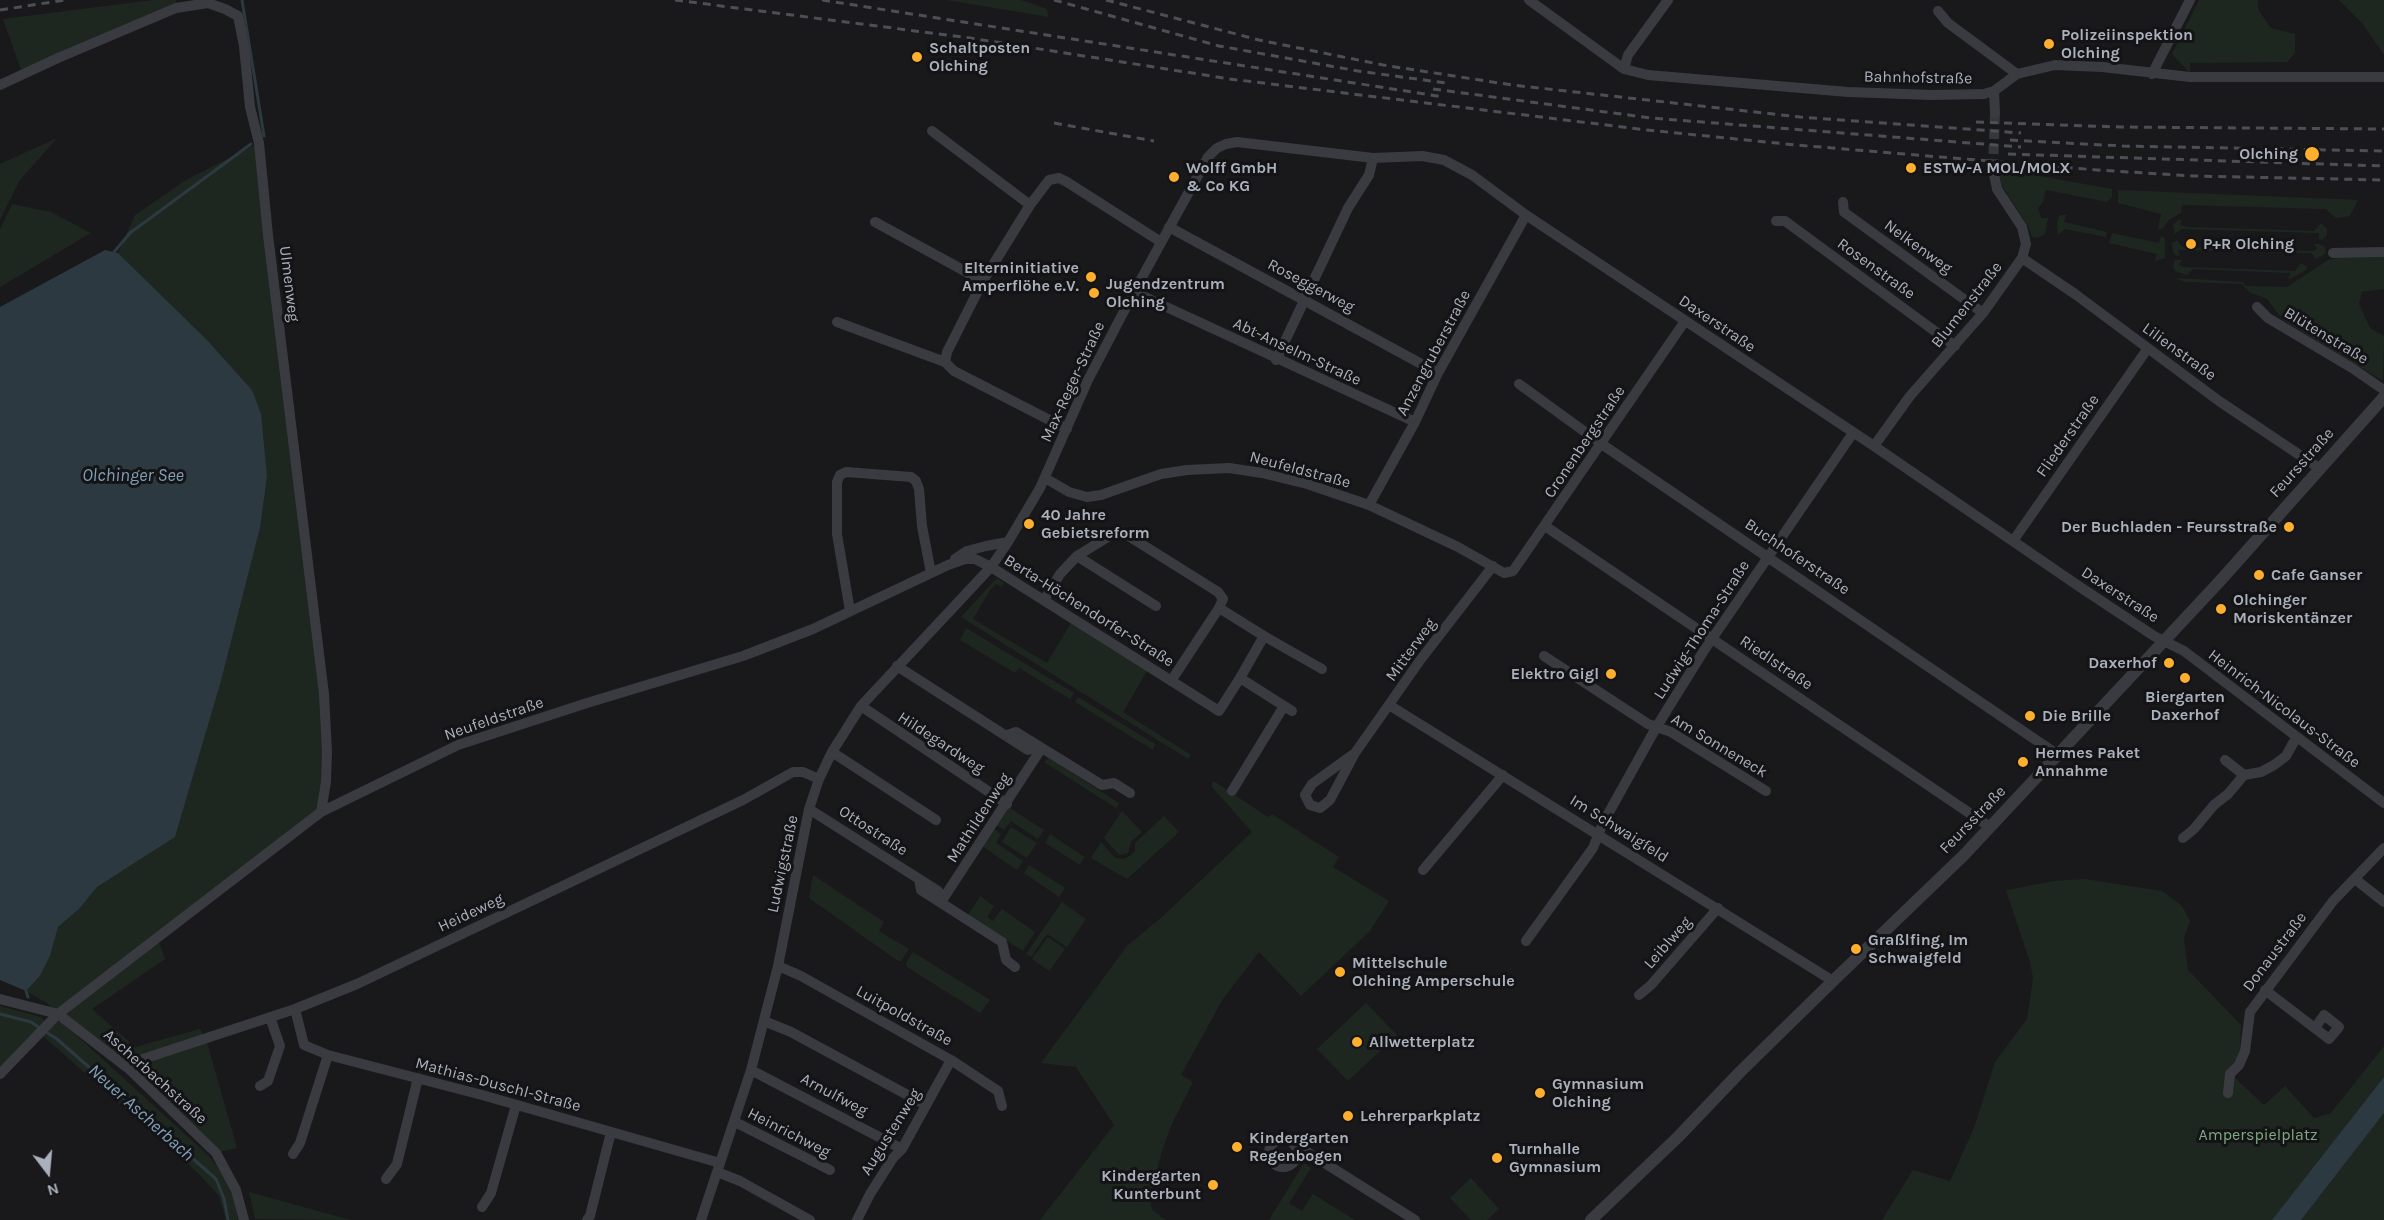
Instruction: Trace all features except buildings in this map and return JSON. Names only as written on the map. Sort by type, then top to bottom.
[{"type":"street","points":[[1529,0],[1624,69],[1628,55],[1668,0]]},
{"type":"street","points":[[2152,74],[2190,0]]},
{"type":"street","name":"Ulmenweg","points":[[0,86],[58,58],[176,8],[208,3],[238,16],[244,46],[250,107],[259,143],[268,235],[324,694],[327,752],[326,782],[321,812]]},
{"type":"street","points":[[1938,11],[1948,22],[2017,74]]},
{"type":"street","name":"Bahnhofstraße","points":[[1624,69],[1648,75],[1848,92],[1932,95],[1984,94],[1994,91],[2017,74],[2055,65],[2102,67],[2190,77],[2384,77]]},
{"type":"street","points":[[1994,91],[1995,113]]},
{"type":"street","points":[[932,131],[1030,205]]},
{"type":"street","name":"Daxerstraße","points":[[1216,148],[1237,142],[1373,158],[1422,156],[1444,160],[1472,176],[1526,215],[1874,446],[2154,636],[2165,641]]},
{"type":"street","name":"Max-Reger-Straße","points":[[991,567],[1045,478],[1088,381],[1134,292],[1208,157],[1216,148]]},
{"type":"street","points":[[1276,360],[1348,208],[1369,175],[1373,158]]},
{"type":"street","name":"Blumenstraße","points":[[1874,446],[1910,396],[1983,313],[2022,258],[2026,243],[2022,227],[1997,189],[1993,169]]},
{"type":"street","points":[[945,362],[947,352],[984,282],[1030,205],[1049,180],[1059,178],[1161,242]]},
{"type":"street","name":"Nelkenweg","points":[[1843,202],[1844,212],[1983,313]]},
{"type":"street","name":"Anzengruberstraße","points":[[1369,505],[1415,422],[1438,373],[1526,215]]},
{"type":"street","name":"Rosenstraße","points":[[1776,221],[1785,221],[1955,346]]},
{"type":"street","points":[[875,222],[984,282]]},
{"type":"street","name":"Roseggerweg","points":[[1169,227],[1438,373]]},
{"type":"street","points":[[2333,253],[2384,252]]},
{"type":"street","name":"Lilienstraße","points":[[2022,258],[2075,294],[2219,401],[2319,468]]},
{"type":"street","name":"Abt-Anselm-Straße","points":[[1134,292],[1276,360],[1415,422]]},
{"type":"street","name":"Blütenstraße","points":[[2258,307],[2268,318],[2352,368],[2383,396]]},
{"type":"street","name":"Cronenbergstraße","points":[[1504,573],[1513,571],[1685,321]]},
{"type":"street","points":[[837,322],[945,362],[954,371],[1067,429]]},
{"type":"street","name":"Fliederstraße","points":[[2013,541],[2148,348]]},
{"type":"street","name":"Buchhoferstraße","points":[[1519,384],[1602,444],[2058,755]]},
{"type":"street","name":"Feursstraße","points":[[1591,1220],[1957,862],[2165,641],[2383,396]]},
{"type":"street","name":"Ludwig-Thoma-Straße","points":[[1526,941],[1593,848],[1603,823],[1657,726],[1713,638],[1853,433]]},
{"type":"street","name":"Neufeldstraße","points":[[1045,478],[1069,492],[1088,497],[1101,495],[1161,474],[1187,470],[1229,468],[1307,484],[1369,505],[1458,547],[1504,573]]},
{"type":"street","points":[[850,612],[837,534],[837,482],[840,475],[846,472],[911,477],[916,481],[931,573]]},
{"type":"street","name":"Riedlstraße","points":[[1545,526],[1990,827]]},
{"type":"street","points":[[1044,600],[1060,574],[1077,556],[1119,530],[1218,592],[1223,599],[1219,608],[1322,669]]},
{"type":"street","points":[[948,565],[967,552],[1008,542]]},
{"type":"street","points":[[1077,556],[1156,606]]},
{"type":"street","name":"Neufeldstraße","points":[[0,1074],[58,1014],[321,812],[458,745],[596,700],[743,656],[850,612],[948,565],[965,559],[975,559],[991,567]]},
{"type":"street","name":"Berta-Höchendorfer-Straße","points":[[991,567],[1219,711],[1264,636]]},
{"type":"street","name":"Ludwigstraße","points":[[701,1220],[751,1070],[778,966],[809,809],[819,778],[832,752],[861,706],[991,567]]},
{"type":"street","name":"Mitterweg","points":[[1355,753],[1312,784],[1305,795],[1310,805],[1320,808],[1330,800],[1355,753],[1421,659],[1493,567]]},
{"type":"street","name":"Berta-Höchendorfer-Straße","points":[[1171,681],[1219,608]]},
{"type":"street","name":"Heinrich-Nicolaus-Straße","points":[[2165,641],[2184,651],[2384,803]]},
{"type":"street","name":"Am Sonneneck","points":[[1544,656],[1648,724],[1671,732],[1766,791]]},
{"type":"street","points":[[897,666],[1007,735],[1016,732],[1102,785],[1114,783],[1130,793]]},
{"type":"street","points":[[1232,791],[1288,709],[1240,678]]},
{"type":"street","name":"Im Schwaigfeld","points":[[1389,705],[1833,981]]},
{"type":"street","name":"Hildegardweg","points":[[861,706],[1006,804]]},
{"type":"street","points":[[2183,838],[2244,775],[2261,772],[2286,756],[2296,738]]},
{"type":"street","name":"Mathildenweg","points":[[939,902],[1006,804],[1039,747]]},
{"type":"street","points":[[832,752],[936,820]]},
{"type":"street","points":[[2225,760],[2244,775]]},
{"type":"street","name":"Heideweg","points":[[129,1069],[140,1060],[295,1009],[357,984],[743,800],[793,772],[803,772],[819,778]]},
{"type":"street","points":[[1423,870],[1503,775]]},
{"type":"street","name":"Ottostraße","points":[[809,809],[938,891],[939,902],[1002,942],[1006,960],[1015,966]]},
{"type":"street","name":"Donaustraße","points":[[2228,1093],[2230,1074],[2239,1065],[2245,1051],[2250,1012],[2333,901],[2384,848]]},
{"type":"street","points":[[2355,879],[2384,902]]},
{"type":"street","name":"Leiblweg","points":[[1639,995],[1651,985],[1718,908]]},
{"type":"street","name":"Luitpoldstraße","points":[[778,966],[801,975],[951,1060],[998,1091],[1002,1106]]},
{"type":"street","points":[[2265,990],[2315,1028]]},
{"type":"street","name":"Ascherbachstraße","points":[[0,999],[58,1014],[129,1069],[216,1153],[236,1190],[244,1220]]},
{"type":"street","name":"Mathias-Duschl-Straße","points":[[295,1009],[304,1044],[328,1055],[610,1132],[719,1168],[810,1220]]},
{"type":"street","points":[[260,1086],[268,1081],[280,1046],[270,1017]]},
{"type":"street","points":[[764,1021],[791,1032],[926,1105]]},
{"type":"street","points":[[293,1154],[300,1143],[328,1055]]},
{"type":"street","name":"Augustenweg","points":[[857,1220],[870,1194],[893,1158],[902,1149],[951,1060]]},
{"type":"street","name":"Arnulfweg","points":[[751,1070],[902,1149]]},
{"type":"street","points":[[386,1179],[397,1164],[418,1078]]},
{"type":"street","points":[[482,1207],[491,1193],[516,1106]]},
{"type":"street","name":"Heinrichweg","points":[[735,1122],[830,1170]]},
{"type":"street","points":[[587,1220],[590,1216],[610,1132]]},
{"type":"street","points":[[1297,1151],[1304,1150],[1415,1220]]},
{"type":"green space","points":[[153,0],[176,0],[176,3],[21,70],[3,19]]},
{"type":"green space","points":[[946,0],[1021,0],[1047,9],[1049,17]]},
{"type":"green space","points":[[2199,0],[2258,0],[2259,11],[2271,28],[2295,34],[2295,53],[2287,62],[2190,63],[2190,73],[2172,54]]},
{"type":"green space","points":[[2339,0],[2384,0],[2384,55],[2362,23]]},
{"type":"green space","points":[[57,138],[20,180],[0,220],[0,164]]},
{"type":"green space","points":[[259,143],[324,694],[321,812],[158,939],[165,959],[92,1009],[135,1047],[200,1029],[206,1039],[237,1148],[216,1153],[129,1069],[47,1003],[26,991],[40,976],[50,956],[58,927],[79,909],[97,887],[175,837],[221,681],[260,528],[267,477],[252,390],[207,340],[118,253],[135,215],[186,180]]},
{"type":"green space","points":[[1999,172],[2040,176],[2112,189],[2112,197],[2107,202],[2046,190],[2043,202],[2038,208],[2041,218],[2048,218],[2045,234],[2033,238],[2028,226],[2002,186]]},
{"type":"green space","points":[[2118,190],[2358,200],[2350,216],[2336,218],[2326,209],[2182,205],[2181,213],[2169,220],[2162,229],[2158,229],[2161,214],[2118,203]]},
{"type":"green space","points":[[12,204],[51,212],[91,233],[0,287],[0,229]]},
{"type":"green space","points":[[2066,215],[2064,222],[2107,232],[2106,237],[2065,229],[2058,235],[2057,224],[2059,216]]},
{"type":"green space","points":[[2178,220],[2182,220],[2180,225],[2187,227],[2314,231],[2321,223],[2327,229],[2327,235],[2322,240],[2319,239],[2319,233],[2182,229],[2175,234],[2173,225]]},
{"type":"green space","points":[[2112,233],[2159,243],[2161,236],[2165,238],[2165,258],[2155,261],[2157,254],[2109,243]]},
{"type":"green space","points":[[2177,240],[2182,247],[2313,251],[2317,249],[2314,244],[2319,244],[2324,246],[2326,253],[2316,259],[2311,253],[2178,250],[2180,256],[2173,252],[2172,243]]},
{"type":"green space","points":[[2384,257],[2384,289],[2362,292],[2359,304],[2370,328],[2384,336],[2383,381],[2283,320],[2267,299],[2249,292],[2242,284],[2186,282],[2175,278],[2243,282],[2246,286],[2287,287],[2328,260]]},
{"type":"green space","points":[[2175,260],[2182,260],[2179,265],[2184,267],[2295,271],[2301,263],[2307,267],[2306,270],[2290,279],[2288,278],[2291,273],[2193,269],[2187,275],[2175,271],[2173,266]]},
{"type":"green space","points":[[997,578],[1004,583],[1002,587],[996,584],[990,590],[973,619],[1047,663],[1071,623],[1147,671],[1123,712],[1191,755],[1188,759],[961,617]]},
{"type":"green space","points":[[966,628],[1074,693],[1070,699],[1019,668],[1015,673],[960,640]]},
{"type":"green space","points":[[1078,697],[1155,744],[1153,750],[1075,702]]},
{"type":"green space","points":[[1049,758],[1119,803],[1116,808],[1044,762]]},
{"type":"green space","points":[[1212,782],[1268,817],[1272,814],[1339,857],[1333,867],[1389,901],[1370,931],[1301,996],[1259,952],[1223,999],[1181,1075],[1193,1082],[1171,1126],[1150,1198],[1152,1210],[1166,1220],[1040,1220],[1114,1125],[1076,1067],[1041,1063],[1127,946],[1163,916],[1252,832],[1212,787]]},
{"type":"green space","points":[[1008,807],[1044,830],[1038,839],[1011,821],[1004,830],[996,825]]},
{"type":"green space","points":[[1122,811],[1142,832],[1131,842],[1128,853],[1119,855],[1104,838]]},
{"type":"green space","points":[[1164,816],[1179,832],[1127,879],[1091,858],[1101,842],[1115,858],[1123,859],[1130,856],[1135,851],[1135,843]]},
{"type":"green space","points":[[1011,827],[1037,843],[1027,858],[1002,842]]},
{"type":"green space","points":[[994,829],[1001,834],[996,843],[1023,861],[1017,870],[982,846]]},
{"type":"green space","points":[[1050,834],[1085,857],[1080,865],[1045,843]]},
{"type":"green space","points":[[1029,865],[1065,888],[1059,897],[1024,873]]},
{"type":"green space","points":[[813,875],[884,922],[879,931],[909,949],[901,961],[809,898]]},
{"type":"green space","name":"Amperspielplatz","points":[[2085,879],[2162,891],[2182,906],[2190,921],[2184,938],[2188,970],[2241,1025],[2239,1065],[2231,1074],[2264,1105],[2285,1086],[2314,1118],[2331,1113],[2384,1046],[2384,1077],[2272,1220],[1882,1220],[1913,1170],[1950,1181],[1974,1128],[1995,1062],[2027,1019],[2033,978],[2030,962],[2006,890],[2055,881]]},
{"type":"green space","points":[[980,896],[994,906],[987,917],[993,921],[1002,909],[1035,932],[1023,951],[968,915]]},
{"type":"green space","points":[[1062,902],[1086,919],[1067,947],[1047,934],[1031,957],[1026,954]]},
{"type":"green space","points":[[1048,937],[1065,949],[1049,971],[1032,959]]},
{"type":"green space","points":[[913,952],[990,1000],[980,1013],[907,967],[906,963]]},
{"type":"green space","name":"Allwetterplatz","points":[[1366,1003],[1397,1035],[1348,1081],[1317,1049]]},
{"type":"green space","points":[[0,1006],[41,1017],[45,1021],[0,1073]]},
{"type":"green space","points":[[57,1022],[62,1022],[209,1156],[225,1177],[234,1194],[238,1220],[226,1220],[219,1196],[197,1172],[43,1036]]},
{"type":"green space","points":[[2384,1113],[2384,1220],[2301,1220]]},
{"type":"green space","points":[[1304,1163],[1311,1168],[1289,1203],[1302,1211],[1313,1194],[1355,1220],[1269,1220]]},
{"type":"green space","points":[[1471,1178],[1499,1209],[1487,1220],[1471,1220],[1450,1198]]},
{"type":"green space","points":[[249,1192],[351,1220],[255,1219]]},
{"type":"water","name":"Olchinger See","points":[[105,250],[118,253],[207,340],[252,390],[261,414],[267,477],[260,528],[221,681],[175,837],[97,887],[79,909],[58,927],[50,956],[40,976],[26,991],[0,980],[0,307]]},
{"type":"water","points":[[2384,1077],[2384,1113],[2301,1220],[2272,1220]]},
{"type":"waterway","points":[[242,0],[264,136]]},
{"type":"waterway","points":[[114,252],[130,233],[251,144]]},
{"type":"waterway","points":[[26,991],[28,997]]},
{"type":"waterway","points":[[0,1014],[31,1022],[40,1028]]},
{"type":"waterway","name":"Neuer Ascherbach","points":[[46,1032],[57,1039],[216,1179],[224,1199],[228,1220]]},
{"type":"tunnel","points":[[1993,169],[1995,113]]},
{"type":"railway","points":[[0,10],[65,0]]},
{"type":"railway","points":[[675,0],[970,38],[1230,79],[1647,130],[2097,170],[2193,176],[2384,180]]},
{"type":"railway","points":[[822,0],[1444,97]]},
{"type":"railway","points":[[1054,0],[1219,46],[1358,71],[1446,83]]},
{"type":"railway","points":[[1106,0],[1259,40],[1383,65],[1512,85],[1800,117],[2021,133]]},
{"type":"railway","points":[[1433,89],[1651,118],[2021,147]]},
{"type":"railway","points":[[1976,122],[2120,127],[2384,129]]},
{"type":"railway","points":[[1054,123],[1154,141]]},
{"type":"railway","points":[[2010,140],[2123,146],[2384,151]]},
{"type":"railway","points":[[2008,154],[2384,166]]},
{"type":"place","name":"Polizeiinspektion Olching","points":[[2049,44]]},
{"type":"place","name":"Schaltposten Olching","points":[[917,57]]},
{"type":"place","name":"Olching","points":[[2312,154]]},
{"type":"place","name":"ESTW-A MOL/MOLX","points":[[1911,168]]},
{"type":"place","name":"Wolff GmbH & Co KG","points":[[1174,177]]},
{"type":"place","name":"P+R Olching","points":[[2191,244]]},
{"type":"place","name":"Elterninitiative Amperflöhe e.V.","points":[[1091,277]]},
{"type":"place","name":"Jugendzentrum Olching","points":[[1094,293]]},
{"type":"place","name":"40 Jahre Gebietsreform","points":[[1029,524]]},
{"type":"place","name":"Der Buchladen - Feursstraße","points":[[2289,527]]},
{"type":"place","name":"Cafe Ganser","points":[[2259,575]]},
{"type":"place","name":"Olchinger Moriskentänzer","points":[[2221,609]]},
{"type":"place","name":"Daxerhof","points":[[2169,663]]},
{"type":"place","name":"Elektro Gigl","points":[[1611,674]]},
{"type":"place","name":"Biergarten Daxerhof","points":[[2185,678]]},
{"type":"place","name":"Die Brille","points":[[2030,716]]},
{"type":"place","name":"Hermes Paket Annahme","points":[[2023,762]]},
{"type":"place","name":"Graßlfing, Im Schwaigfeld","points":[[1856,949]]},
{"type":"place","name":"Mittelschule Olching Amperschule","points":[[1340,972]]},
{"type":"place","name":"Allwetterplatz","points":[[1357,1042]]},
{"type":"place","name":"Gymnasium Olching","points":[[1540,1093]]},
{"type":"place","name":"Lehrerparkplatz","points":[[1348,1116]]},
{"type":"place","name":"Kindergarten Regenbogen","points":[[1237,1147]]},
{"type":"place","name":"Turnhalle Gymnasium","points":[[1497,1158]]},
{"type":"place","name":"Kindergarten Kunterbunt","points":[[1213,1185]]}]
